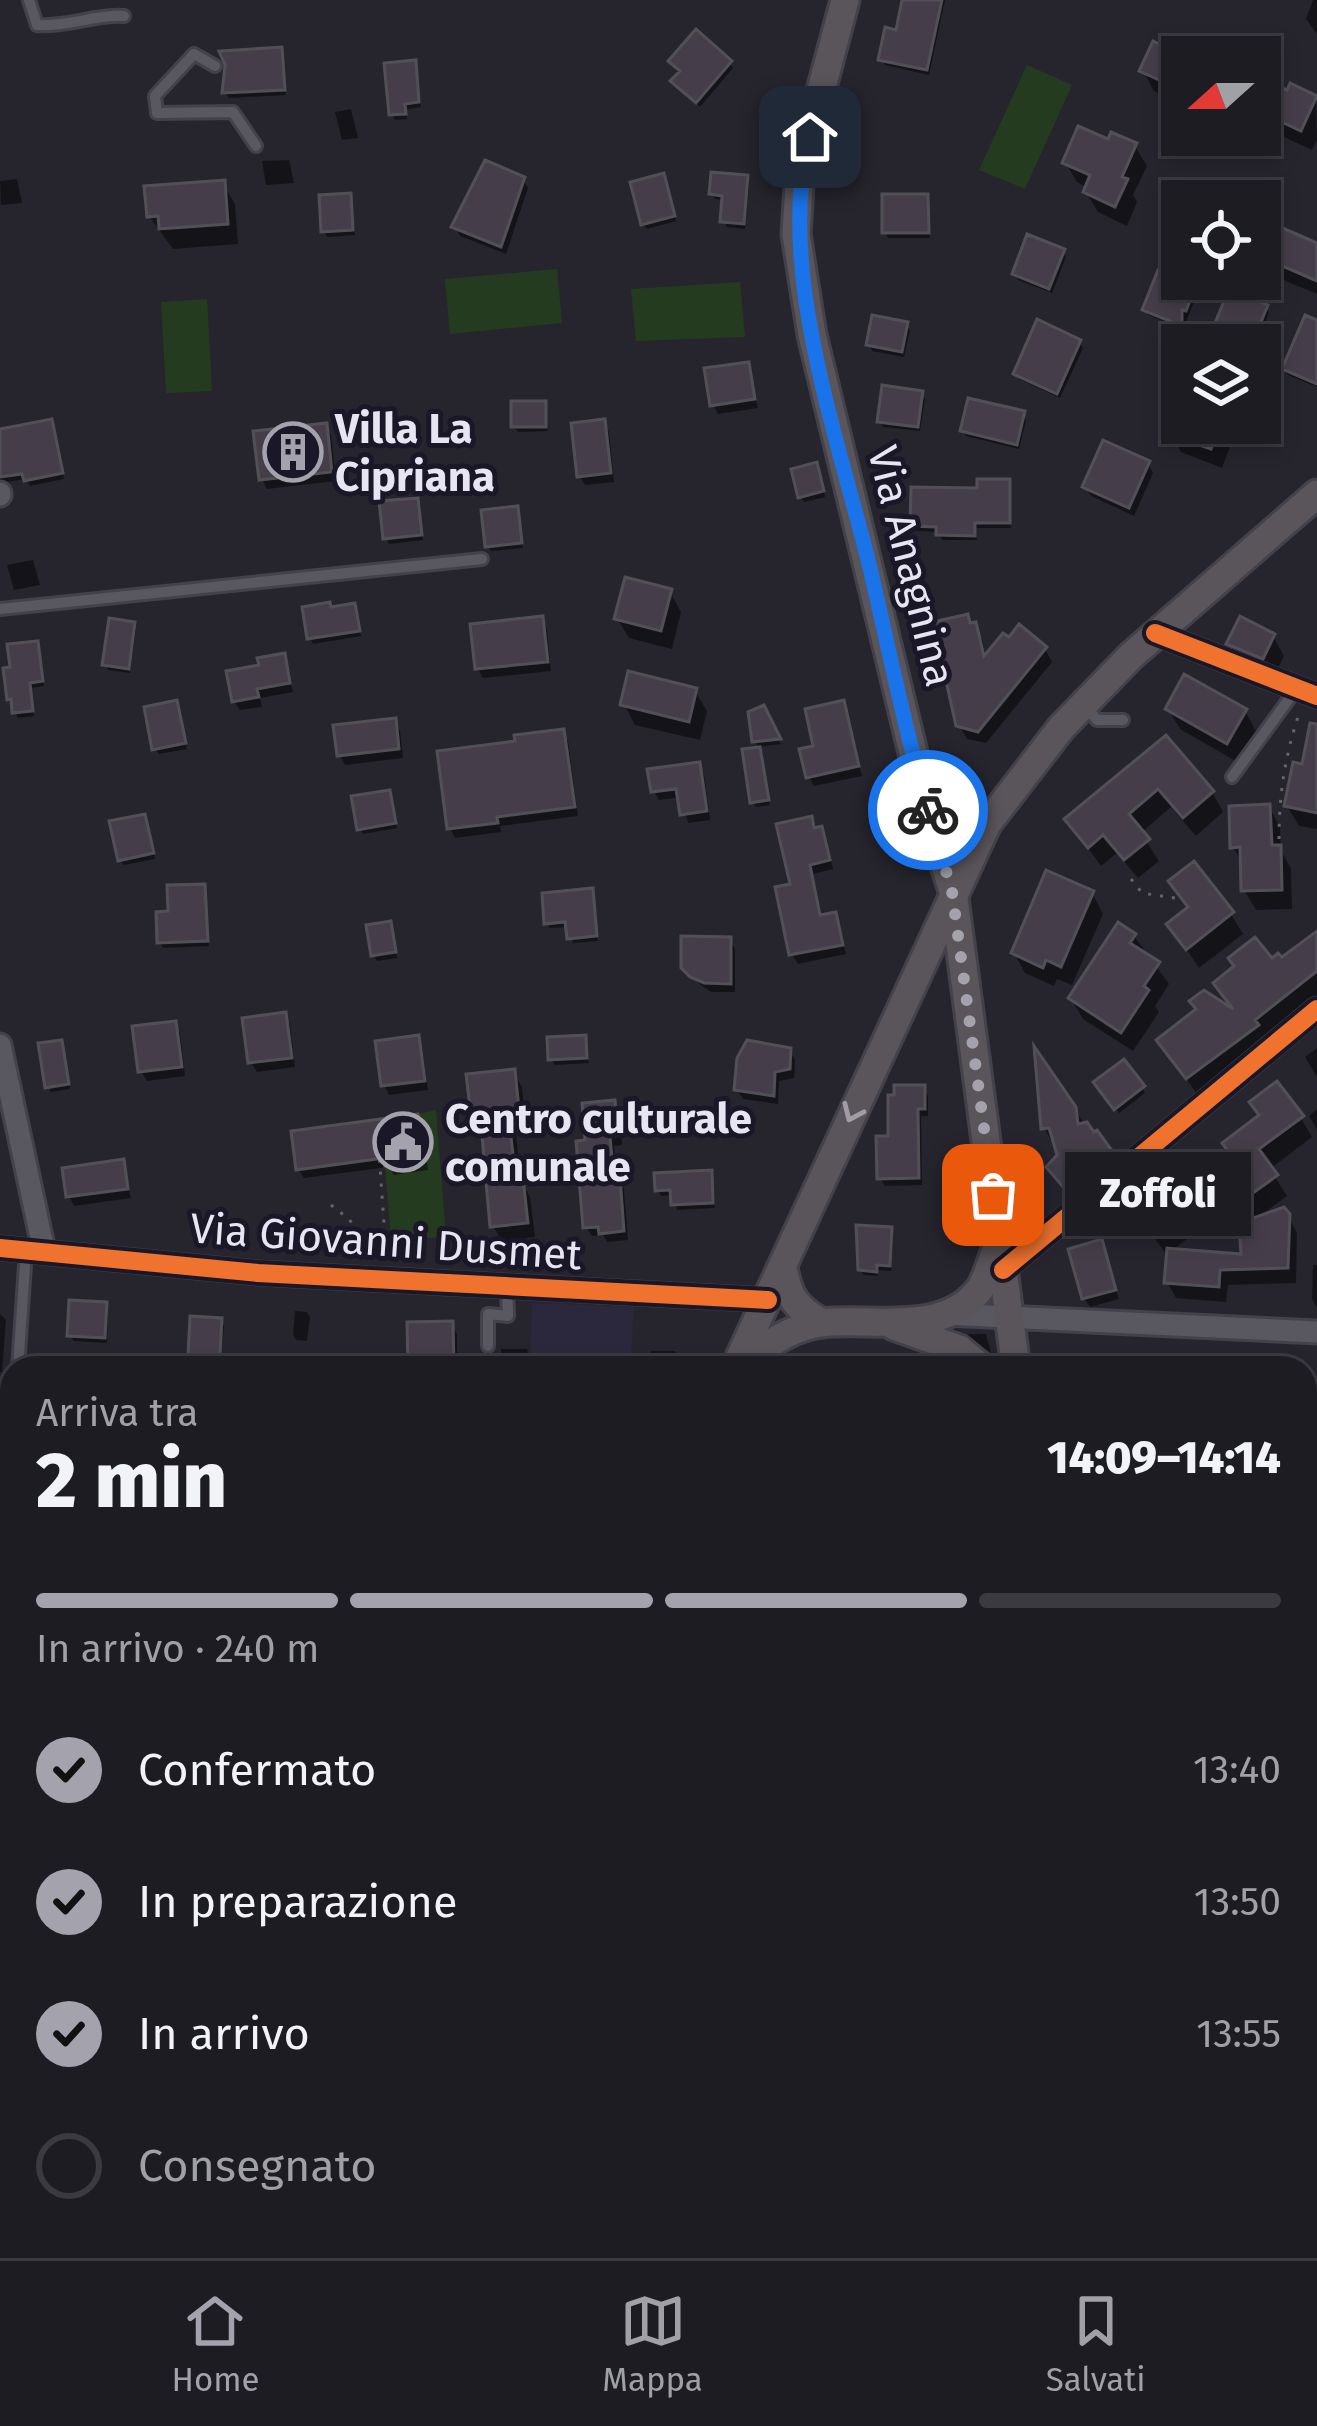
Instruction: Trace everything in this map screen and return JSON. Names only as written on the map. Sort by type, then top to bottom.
[{"type":"main road","name":"Via Anagnina","points":[[845,0],[800,170],[796,234],[812,335],[924,798],[952,891],[1014,1356]]},
{"type":"main road","points":[[743,1356],[952,891],[987,824],[1083,704],[1131,656],[1317,494]]},
{"type":"main road","points":[[925,952],[946,948],[963,967]]},
{"type":"main road","points":[[752,1356],[790,1331],[822,1323],[890,1324],[946,1314],[980,1289],[1001,1256]]},
{"type":"main road","points":[[783,1267],[787,1292],[799,1310],[822,1323]]},
{"type":"main road","points":[[890,1324],[967,1356]]},
{"type":"street","points":[[1155,633],[1307,692]]},
{"type":"street","points":[[1001,1256],[1317,1009]]},
{"type":"street","points":[[0,1045],[35,1250]]},
{"type":"street","name":"Via Giovanni Dusmet","points":[[0,1248],[277,1274],[768,1300]]},
{"type":"street","points":[[946,1314],[1317,1332]]},
{"type":"lane","points":[[28,0],[37,25],[65,27],[124,16]]},
{"type":"lane","points":[[104,0],[104,17]]},
{"type":"lane","points":[[215,66],[194,54],[155,96],[158,113],[233,112],[256,146]]},
{"type":"lane","points":[[0,609],[482,559]]},
{"type":"lane","points":[[1232,778],[1307,692]]},
{"type":"lane","points":[[1083,704],[1097,720],[1123,720]]},
{"type":"lane","points":[[20,1356],[35,1250]]},
{"type":"lane","points":[[488,1346],[488,1314],[508,1316],[507,1286]]},
{"type":"path","points":[[1279,839],[1285,756],[1307,692]]},
{"type":"path","points":[[1131,879],[1142,893],[1175,898]]},
{"type":"path","points":[[331,1205],[350,1219],[361,1238],[385,1238],[379,1154]]},
{"type":"shaded area","points":[[532,1303],[634,1307],[631,1356],[530,1356]]},
{"type":"green space","points":[[1027,65],[1072,85],[1025,189],[979,170]]},
{"type":"green space","points":[[557,269],[562,323],[450,334],[445,279]]},
{"type":"green space","points":[[740,282],[745,337],[636,341],[631,289]]},
{"type":"green space","points":[[207,299],[212,391],[166,393],[161,302]]},
{"type":"green space","points":[[436,1110],[446,1237],[391,1240],[385,1166],[424,1160],[418,1114]]},
{"type":"building","points":[[902,0],[942,0],[927,70],[878,60],[885,27],[896,30]]},
{"type":"building","points":[[696,29],[732,61],[696,103],[670,81],[680,71],[668,61]]},
{"type":"building","points":[[1153,41],[1161,45],[1161,81],[1139,71]]},
{"type":"building","points":[[282,47],[285,90],[222,93],[225,65],[219,51]]},
{"type":"building","points":[[416,60],[419,102],[405,104],[406,114],[389,115],[384,63]]},
{"type":"building","points":[[1290,83],[1317,96],[1301,131],[1281,122],[1281,87],[1287,90]]},
{"type":"building","points":[[1078,126],[1108,139],[1111,132],[1137,143],[1115,207],[1083,192],[1090,175],[1062,163]]},
{"type":"building","points":[[485,160],[525,177],[501,247],[451,227]]},
{"type":"building","points":[[711,172],[748,175],[744,224],[720,222],[722,196],[709,194]]},
{"type":"building","points":[[664,173],[675,216],[641,225],[630,182]]},
{"type":"building","points":[[225,180],[228,224],[159,229],[158,216],[147,217],[144,186]]},
{"type":"building","points":[[351,193],[353,230],[321,232],[319,195]]},
{"type":"building","points":[[882,194],[928,194],[929,233],[882,233]]},
{"type":"building","points":[[1281,227],[1317,243],[1317,281],[1281,265]]},
{"type":"building","points":[[1027,234],[1065,249],[1049,289],[1012,274]]},
{"type":"building","points":[[1158,270],[1161,300],[1190,300],[1186,311],[1182,310],[1182,324],[1142,310]]},
{"type":"building","points":[[1224,300],[1268,305],[1260,324],[1215,323]]},
{"type":"building","points":[[872,315],[908,322],[902,352],[866,345]]},
{"type":"building","points":[[1305,315],[1317,320],[1317,384],[1282,369]]},
{"type":"building","points":[[1037,319],[1081,340],[1057,394],[1013,374]]},
{"type":"building","points":[[749,362],[755,399],[710,406],[704,368]]},
{"type":"building","points":[[882,385],[923,391],[918,427],[877,422]]},
{"type":"building","points":[[968,398],[1025,411],[1017,445],[960,431]]},
{"type":"building","points":[[511,401],[546,401],[546,427],[511,427]]},
{"type":"building","points":[[52,419],[63,473],[24,481],[22,474],[0,477],[0,429]]},
{"type":"building","points":[[605,419],[611,473],[577,477],[571,423]]},
{"type":"building","name":"Villa La Cipriana","points":[[327,423],[332,472],[259,480],[253,431]]},
{"type":"building","points":[[1103,440],[1150,461],[1129,508],[1082,487]]},
{"type":"building","points":[[817,462],[824,491],[798,498],[791,469]]},
{"type":"building","points":[[977,479],[1010,479],[1010,523],[975,523],[975,536],[936,535],[936,527],[910,526],[911,487],[977,488]]},
{"type":"building","points":[[418,498],[422,535],[383,539],[379,501]]},
{"type":"building","points":[[518,506],[522,543],[485,547],[481,510]]},
{"type":"building","points":[[625,577],[672,589],[661,631],[614,619]]},
{"type":"building","points":[[330,602],[331,607],[355,603],[360,631],[307,639],[302,607]]},
{"type":"building","points":[[968,614],[970,623],[976,622],[984,656],[1003,633],[1009,637],[1019,624],[1047,647],[978,732],[956,726],[933,622]]},
{"type":"building","points":[[543,616],[548,662],[475,669],[470,624]]},
{"type":"building","points":[[1240,616],[1275,634],[1263,659],[1226,644]]},
{"type":"building","points":[[109,618],[135,622],[129,669],[102,665]]},
{"type":"building","points":[[38,641],[43,681],[30,683],[33,711],[12,713],[3,668],[10,667],[7,644]]},
{"type":"building","points":[[285,653],[290,683],[257,689],[259,697],[232,702],[226,671],[259,665],[257,658]]},
{"type":"building","points":[[628,671],[697,688],[689,722],[620,705]]},
{"type":"building","points":[[1184,674],[1247,709],[1227,744],[1165,709]]},
{"type":"building","points":[[177,700],[186,743],[152,750],[144,707]]},
{"type":"building","points":[[844,700],[859,766],[806,778],[799,749],[813,746],[805,709]]},
{"type":"building","points":[[764,705],[781,739],[752,742],[748,712]]},
{"type":"building","points":[[396,718],[399,749],[337,756],[333,725]]},
{"type":"building","points":[[1310,723],[1317,724],[1317,813],[1284,806],[1293,762],[1302,764]]},
{"type":"building","points":[[564,729],[575,807],[447,829],[437,751]]},
{"type":"building","points":[[1166,735],[1214,791],[1183,818],[1158,789],[1129,814],[1150,839],[1124,860],[1103,835],[1088,848],[1064,819]]},
{"type":"building","points":[[760,747],[769,800],[750,803],[742,749]]},
{"type":"building","points":[[700,762],[707,811],[680,815],[676,789],[651,792],[647,769]]},
{"type":"building","points":[[390,790],[396,823],[357,830],[351,796]]},
{"type":"building","points":[[1270,804],[1272,845],[1281,845],[1282,890],[1241,891],[1240,847],[1230,848],[1229,806]]},
{"type":"building","points":[[145,814],[154,853],[118,861],[109,821]]},
{"type":"building","points":[[812,816],[814,828],[822,826],[830,860],[810,865],[820,915],[836,912],[843,945],[789,955],[775,887],[790,884],[776,824]]},
{"type":"building","points":[[1194,861],[1234,912],[1186,950],[1166,924],[1188,907],[1168,881]]},
{"type":"building","points":[[1046,870],[1094,891],[1061,967],[1046,960],[1043,968],[1011,953]]},
{"type":"building","points":[[205,884],[208,941],[157,943],[156,912],[168,911],[167,885]]},
{"type":"building","points":[[593,888],[597,936],[567,939],[565,922],[544,924],[542,893]]},
{"type":"building","points":[[391,921],[396,952],[371,956],[366,925]]},
{"type":"building","points":[[1118,922],[1136,934],[1130,943],[1160,962],[1144,986],[1149,990],[1121,1033],[1068,998]]},
{"type":"building","points":[[1317,931],[1317,971],[1255,1020],[1259,1025],[1186,1079],[1156,1040],[1196,1009],[1189,1001],[1204,990],[1233,1009],[1213,983],[1234,966],[1228,958],[1255,937],[1272,958],[1278,953],[1282,957]]},
{"type":"building","points":[[681,936],[731,937],[731,984],[690,977],[681,968]]},
{"type":"building","points":[[286,1012],[292,1058],[248,1063],[242,1018]]},
{"type":"building","points":[[176,1021],[182,1067],[138,1072],[132,1026]]},
{"type":"building","points":[[419,1035],[425,1081],[381,1086],[375,1041]]},
{"type":"building","points":[[586,1035],[587,1058],[548,1060],[547,1037]]},
{"type":"building","points":[[62,1040],[69,1084],[45,1088],[38,1043]]},
{"type":"building","points":[[747,1040],[791,1048],[790,1069],[775,1072],[774,1096],[734,1090],[737,1058]]},
{"type":"building","points":[[1034,1046],[1076,1107],[1078,1124],[1087,1122],[1097,1130],[1116,1156],[1070,1195],[1046,1167],[1057,1155],[1049,1128],[1041,1129]]},
{"type":"building","points":[[1124,1059],[1145,1086],[1114,1110],[1093,1082]]},
{"type":"building","points":[[515,1069],[520,1120],[509,1121],[516,1179],[523,1178],[528,1223],[490,1227],[481,1124],[472,1125],[466,1074]]},
{"type":"building","points":[[1277,1081],[1304,1116],[1259,1149],[1278,1175],[1232,1208],[1219,1189],[1152,1236],[1127,1200],[1176,1165],[1187,1181],[1228,1151],[1222,1143],[1259,1115],[1249,1102]]},
{"type":"building","points":[[894,1085],[925,1085],[925,1109],[918,1109],[919,1178],[877,1179],[876,1136],[888,1136],[888,1095],[894,1095]]},
{"type":"building","points":[[615,1100],[618,1136],[610,1137],[614,1177],[620,1177],[624,1231],[599,1234],[598,1227],[583,1228],[576,1141],[585,1140],[582,1103]]},
{"type":"building","points":[[418,1114],[425,1161],[385,1166],[384,1158],[296,1170],[291,1131]]},
{"type":"building","points":[[124,1159],[128,1189],[66,1197],[62,1168]]},
{"type":"building","points":[[712,1170],[713,1203],[671,1205],[670,1190],[655,1191],[654,1173]]},
{"type":"building","points":[[1284,1207],[1290,1214],[1288,1268],[1220,1270],[1219,1287],[1164,1283],[1167,1248],[1241,1254],[1239,1223]]},
{"type":"building","points":[[856,1225],[892,1227],[890,1266],[877,1265],[877,1272],[858,1270]]},
{"type":"building","points":[[1102,1239],[1116,1290],[1082,1299],[1068,1249]]},
{"type":"building","points":[[69,1300],[107,1302],[105,1338],[67,1336]]},
{"type":"building","points":[[190,1316],[222,1318],[220,1356],[188,1355]]},
{"type":"building","points":[[453,1321],[454,1356],[408,1356],[407,1322]]},
{"type":"cycle path","points":[[1155,633],[1317,696]]},
{"type":"cycle path","points":[[1003,1270],[1317,1009]]},
{"type":"cycle path","points":[[0,1248],[258,1273],[768,1300]]},
{"type":"way so far","points":[[928,810],[952,891],[993,1195]]},
{"type":"place","name":"Villa La Cipriana","points":[[293,452]]},
{"type":"place","name":"Centro culturale comunale","points":[[403,1142]]},
{"type":"place","name":"Zoffoli","points":[[993,1195]]},
{"type":"route","points":[[810,137],[800,170],[796,234],[812,335],[928,810]]}]
